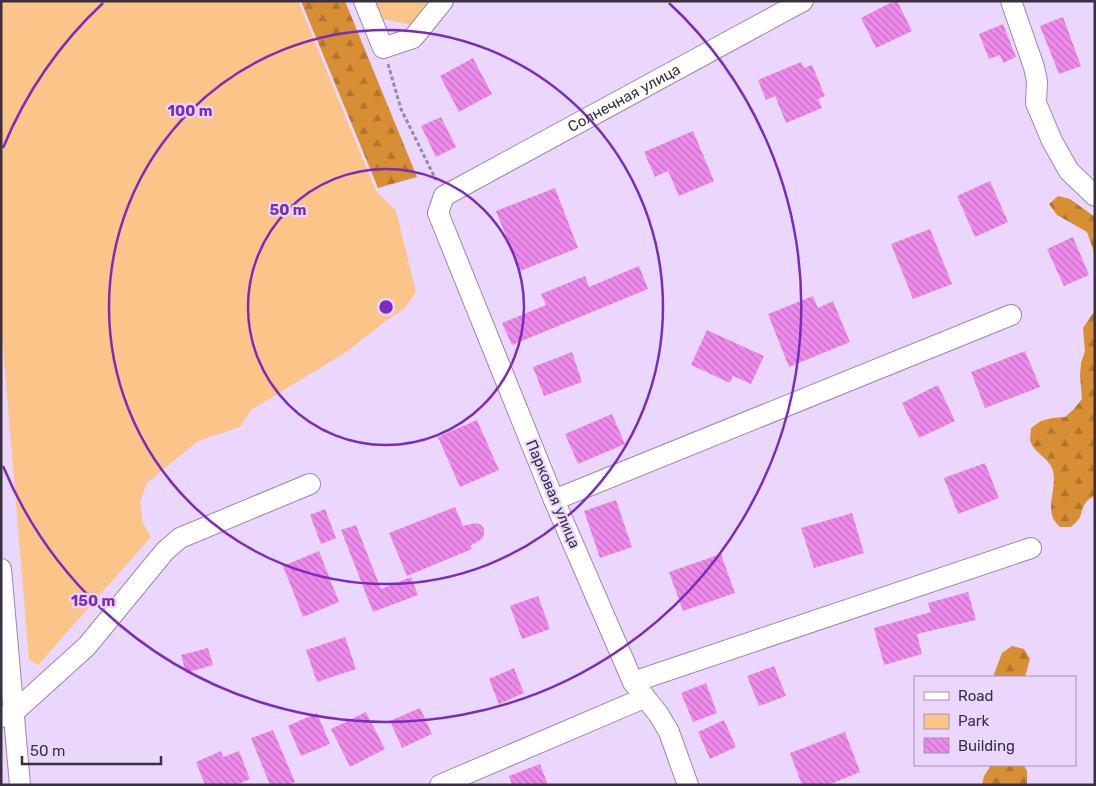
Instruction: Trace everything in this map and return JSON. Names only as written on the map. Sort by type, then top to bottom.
[{"type":"street","points":[[364,1],[383,48],[413,38],[443,1]]},
{"type":"street","name":"Солнечная улица","points":[[444,196],[803,1]]},
{"type":"street","points":[[1012,1],[1034,67],[1037,81],[1036,103],[1052,141],[1069,171],[1095,196]]},
{"type":"street","name":"Парковая улица","points":[[444,196],[438,213],[554,500],[639,690],[659,715],[669,732],[688,785]]},
{"type":"street","points":[[554,500],[1011,315]]},
{"type":"street","points":[[7,715],[87,646],[165,551],[180,538],[310,484]]},
{"type":"street","points":[[440,785],[639,690],[1031,548]]},
{"type":"street","points":[[1,569],[7,715],[20,785]]},
{"type":"path","points":[[383,48],[401,109],[444,196]]},
{"type":"green space","points":[[1,1],[298,1],[376,191],[396,211],[416,292],[404,309],[345,353],[251,410],[240,427],[198,441],[147,483],[140,502],[143,523],[151,537],[38,665],[29,660],[1,323]]},
{"type":"green space","points":[[301,1],[345,1],[417,177],[378,188]]},
{"type":"green space","points":[[369,1],[435,1],[416,26],[376,17]]},
{"type":"green space","points":[[1058,196],[1070,199],[1095,217],[1095,255],[1087,232],[1057,215],[1049,204]]},
{"type":"green space","points":[[1095,310],[1095,496],[1086,502],[1079,518],[1071,527],[1060,527],[1051,513],[1054,483],[1053,471],[1049,462],[1032,445],[1030,440],[1031,428],[1041,421],[1065,417],[1082,399],[1080,375],[1085,351],[1083,328]]},
{"type":"green space","points":[[1012,646],[1024,649],[1030,659],[1025,676],[993,676],[1002,653]]},
{"type":"green space","points":[[990,766],[1024,766],[1027,771],[1027,785],[982,785],[984,776]]},
{"type":"building","points":[[897,1],[912,31],[876,48],[861,18]]},
{"type":"building","points":[[1063,17],[1081,66],[1059,74],[1040,26]]},
{"type":"building","points":[[1003,24],[1016,57],[1003,63],[1000,55],[989,59],[979,34]]},
{"type":"building","points":[[473,58],[492,94],[459,112],[440,76]]},
{"type":"building","points":[[801,62],[804,68],[812,65],[825,96],[818,99],[822,108],[786,123],[775,96],[766,100],[758,80]]},
{"type":"building","points":[[441,117],[456,147],[436,157],[421,126]]},
{"type":"building","points":[[693,131],[714,181],[679,196],[668,171],[655,177],[644,152]]},
{"type":"building","points":[[990,181],[1008,222],[975,237],[957,196]]},
{"type":"building","points":[[555,188],[578,248],[520,271],[496,211]]},
{"type":"building","points":[[930,229],[952,284],[913,299],[891,244]]},
{"type":"building","points":[[1073,237],[1089,275],[1064,286],[1047,249]]},
{"type":"building","points":[[639,266],[648,289],[512,345],[502,323],[546,305],[541,294],[585,276],[589,287]]},
{"type":"building","points":[[813,296],[818,308],[833,301],[850,342],[789,367],[768,314]]},
{"type":"building","points":[[707,330],[764,356],[751,384],[733,376],[730,383],[691,365]]},
{"type":"building","points":[[1025,351],[1040,387],[985,408],[971,372]]},
{"type":"building","points":[[572,352],[582,382],[544,396],[533,367]]},
{"type":"building","points":[[938,385],[955,421],[919,438],[902,403]]},
{"type":"building","points":[[612,414],[625,444],[578,464],[565,434]]},
{"type":"building","points":[[477,420],[499,470],[460,487],[438,437]]},
{"type":"building","points":[[985,463],[999,498],[958,514],[944,478]]},
{"type":"building","points":[[616,500],[632,547],[600,558],[584,511]]},
{"type":"building","points":[[455,507],[463,526],[476,523],[481,525],[484,529],[482,539],[470,546],[472,549],[407,576],[389,533]]},
{"type":"building","points":[[325,509],[336,538],[321,544],[310,515]]},
{"type":"building","points":[[852,513],[864,553],[814,568],[801,528]]},
{"type":"building","points":[[356,525],[381,589],[411,577],[418,595],[373,612],[341,530]]},
{"type":"building","points":[[319,551],[339,602],[303,617],[283,566]]},
{"type":"building","points":[[721,554],[735,593],[683,611],[669,572]]},
{"type":"building","points":[[968,592],[976,620],[917,634],[922,654],[884,665],[874,628],[931,612],[928,603]]},
{"type":"building","points":[[538,596],[550,629],[522,639],[510,606]]},
{"type":"building","points":[[345,637],[356,669],[317,682],[306,650]]},
{"type":"building","points":[[208,648],[213,665],[186,673],[181,655]]},
{"type":"building","points":[[774,666],[786,696],[759,706],[747,676]]},
{"type":"building","points":[[514,668],[524,693],[499,704],[489,679]]},
{"type":"building","points":[[706,683],[717,713],[693,722],[681,693]]},
{"type":"building","points":[[420,708],[432,734],[402,748],[390,721]]},
{"type":"building","points":[[366,712],[385,749],[350,767],[331,729]]},
{"type":"building","points":[[317,713],[330,744],[301,756],[288,726]]},
{"type":"building","points":[[724,720],[736,747],[710,759],[698,732]]},
{"type":"building","points":[[273,730],[295,782],[289,785],[270,785],[251,738]]},
{"type":"building","points":[[845,732],[860,772],[828,785],[802,785],[790,753]]},
{"type":"building","points":[[221,751],[223,757],[239,751],[250,779],[236,785],[205,785],[196,762]]},
{"type":"building","points":[[540,764],[548,785],[512,785],[509,776]]}]
